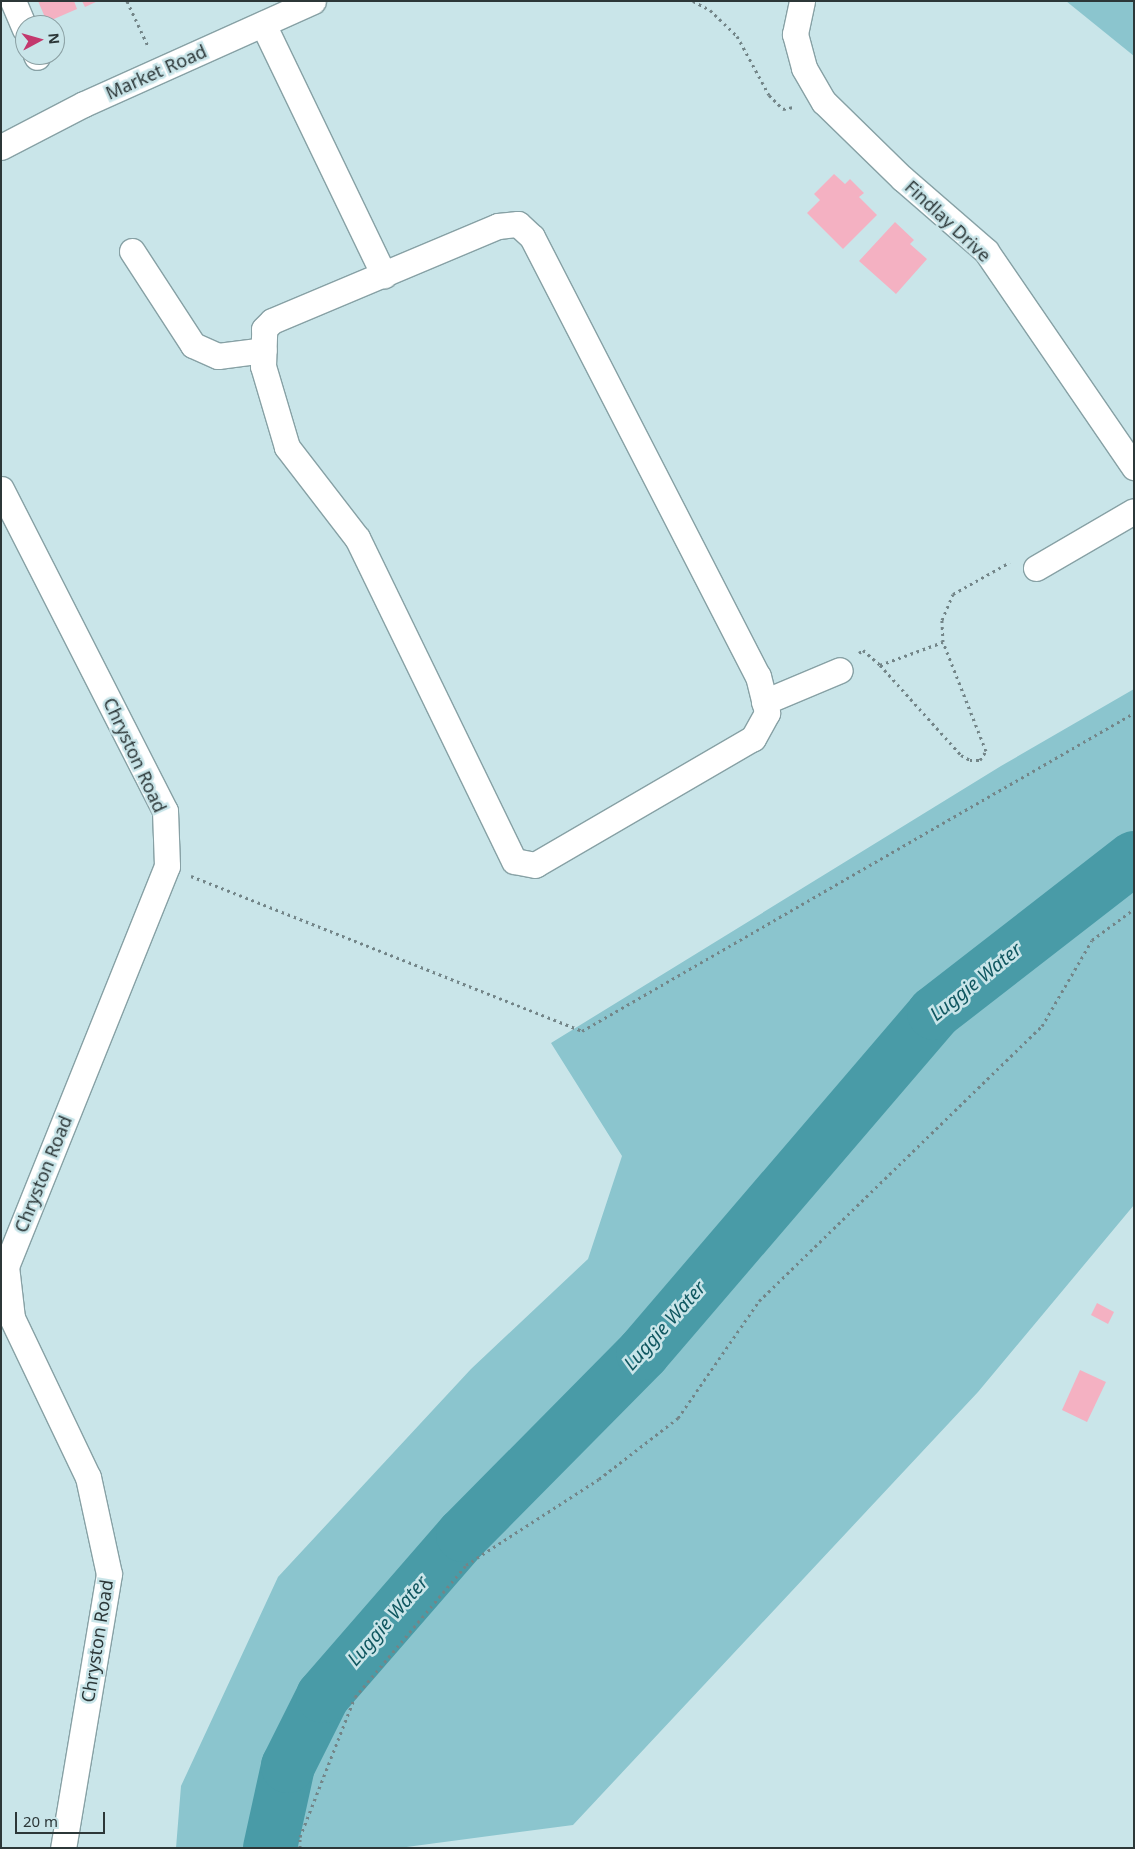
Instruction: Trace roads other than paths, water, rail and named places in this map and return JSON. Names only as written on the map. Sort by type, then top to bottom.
[{"type":"street","points":[[13,1],[19,15]]},
{"type":"street","name":"Market Road","points":[[1,146],[84,104],[313,1]]},
{"type":"street","name":"Findlay Drive","points":[[802,1],[795,34],[804,68],[824,102],[903,179],[986,251],[1134,467]]},
{"type":"street","points":[[263,24],[384,275]]},
{"type":"street","points":[[518,224],[532,237],[758,676],[767,713],[753,738],[535,865],[514,861],[357,538],[287,447],[263,366],[264,350],[264,329],[272,321],[498,226],[518,224]]},
{"type":"street","points":[[132,251],[193,345],[218,356],[264,350]]},
{"type":"street","name":"Chryston Road","points":[[1,489],[165,811],[168,866],[6,1266],[12,1318],[88,1477],[109,1574],[63,1848]]},
{"type":"street","points":[[1036,568],[1134,511]]},
{"type":"street","points":[[764,702],[840,670]]},
{"type":"waterway","name":"Luggie Water","points":[[270,1848],[288,1766],[323,1696],[463,1535],[643,1353],[934,1013],[1134,858]]}]
